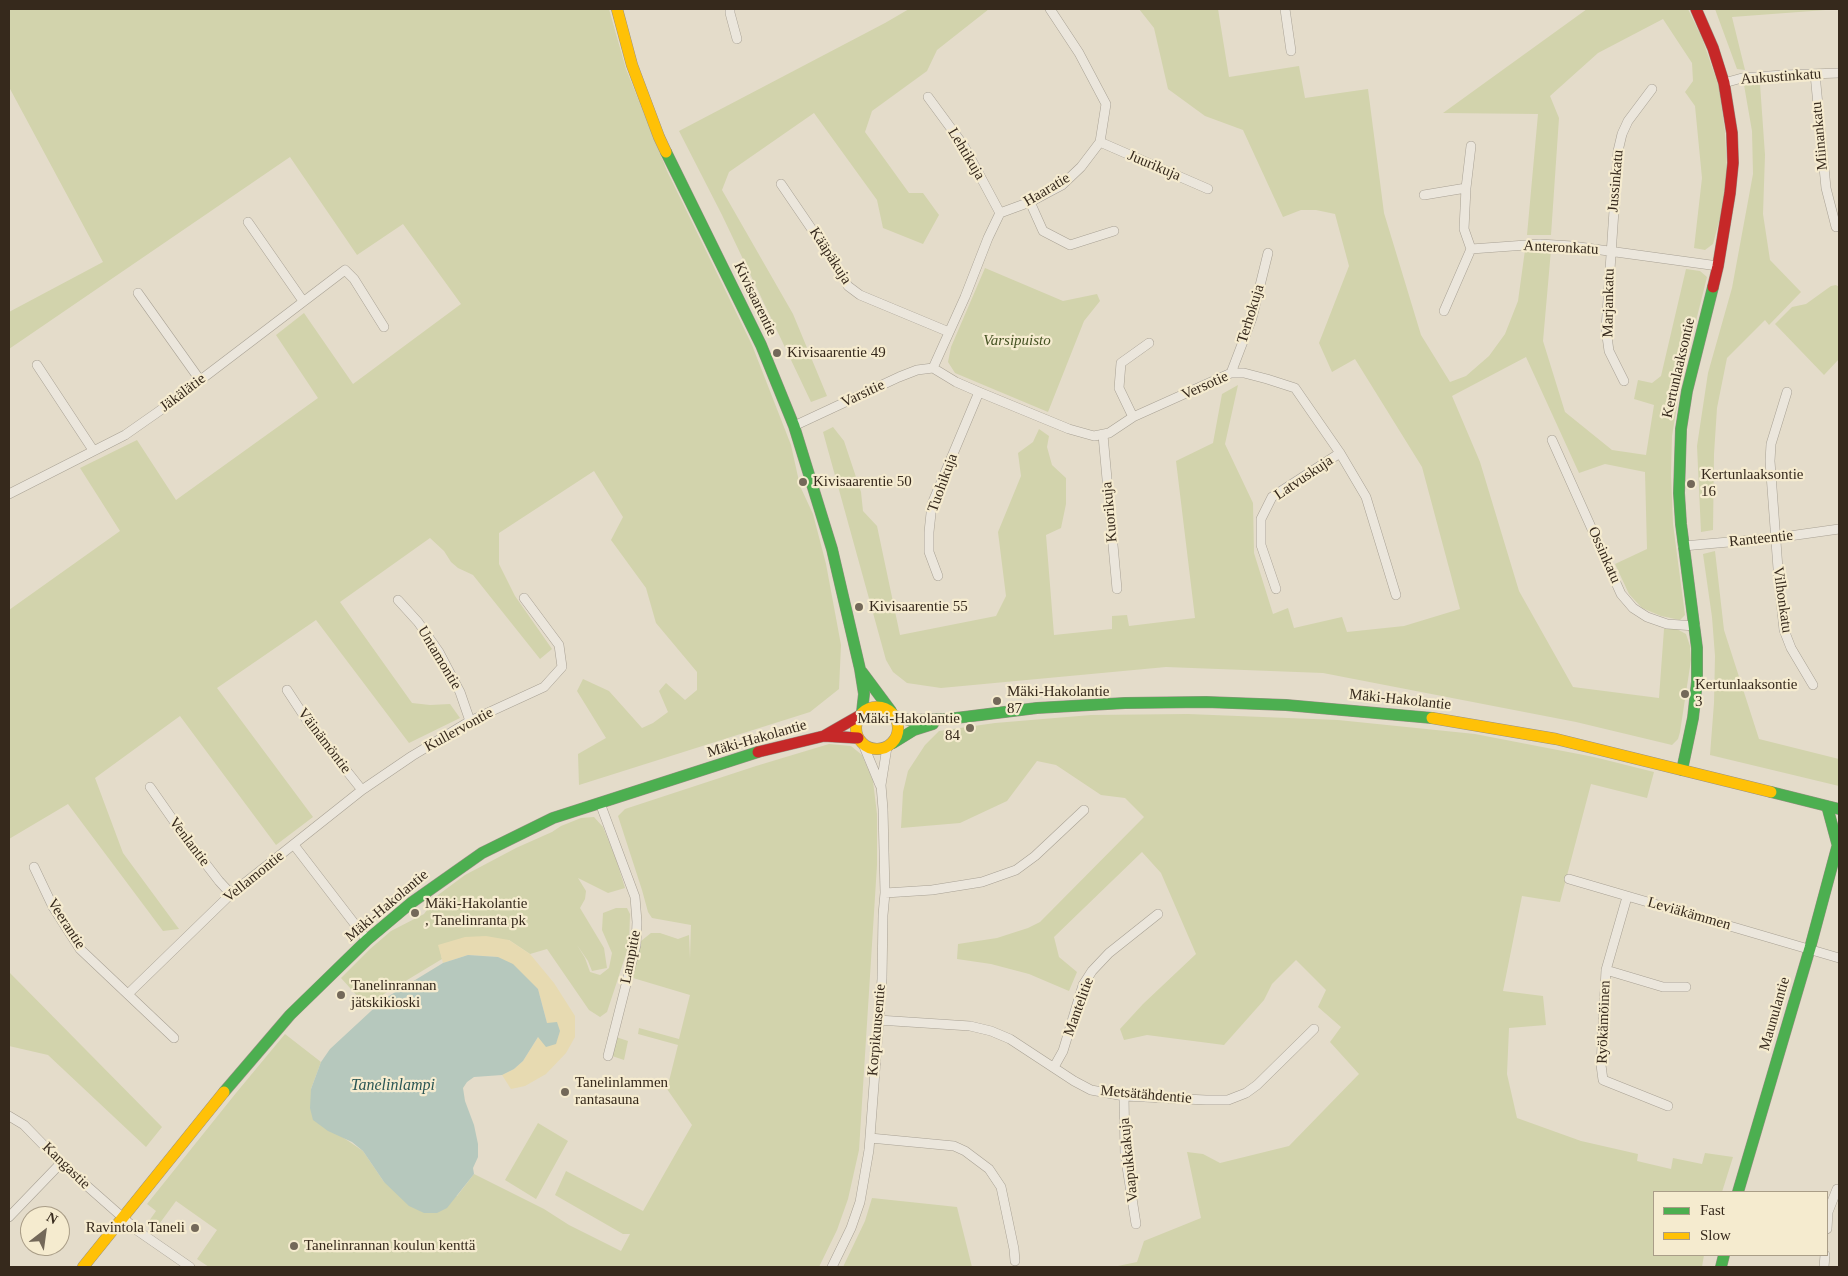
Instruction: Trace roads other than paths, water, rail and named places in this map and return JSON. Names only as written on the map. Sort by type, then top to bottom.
[{"type":"street","name":"Kivisaarentie","points":[[617,9],[632,65],[659,137],[761,345],[794,426],[824,519],[860,669],[864,694],[861,714]]},
{"type":"street","points":[[730,9],[737,39]]},
{"type":"street","name":"Haaratie","points":[[1000,213],[1030,202],[1062,185],[1081,168],[1100,142],[1106,104],[1079,53],[1050,9]]},
{"type":"street","points":[[1285,9],[1291,51]]},
{"type":"street","name":"Kertunlaaksontie","points":[[1682,770],[1693,718],[1697,682],[1697,648],[1683,546],[1679,493],[1681,429],[1687,391],[1718,266],[1733,163],[1732,133],[1724,83],[1713,48],[1696,9]]},
{"type":"street","name":"Aukustinkatu","points":[[1724,83],[1742,78],[1839,73]]},
{"type":"street","name":"Miinankatu","points":[[1815,74],[1826,188],[1836,227]]},
{"type":"street","name":"Jussinkatu","points":[[1610,252],[1618,151],[1622,134],[1628,121],[1652,89]]},
{"type":"street","name":"Lehtikuja","points":[[928,97],[964,146],[1000,213]]},
{"type":"street","name":"Juurikuja","points":[[1100,142],[1208,189]]},
{"type":"street","points":[[1444,311],[1471,249],[1464,229],[1471,146]]},
{"type":"street","name":"Kääpäkuja","points":[[782,184],[848,286],[860,295],[949,332]]},
{"type":"street","points":[[1424,195],[1466,188]]},
{"type":"street","points":[[1030,202],[1043,231],[1070,245],[1114,231]]},
{"type":"street","points":[[1000,213],[933,368],[956,382],[1069,429],[1094,436],[1102,435]]},
{"type":"street","points":[[248,222],[303,301]]},
{"type":"street","name":"Anteronkatu","points":[[1471,249],[1540,244],[1718,266]]},
{"type":"street","name":"Marjankatu","points":[[1610,252],[1606,329],[1609,351],[1624,380]]},
{"type":"street","name":"Terhokuja","points":[[1231,373],[1252,318],[1268,254]]},
{"type":"street","name":"Jäkälätie","points":[[9,494],[125,435],[165,408],[345,270],[354,279],[384,326]]},
{"type":"street","points":[[138,293],[200,380]]},
{"type":"street","points":[[1133,417],[1119,388],[1121,363],[1149,342]]},
{"type":"street","points":[[37,365],[93,450]]},
{"type":"street","name":"Varsitie","points":[[794,426],[899,377],[917,370],[933,368]]},
{"type":"street","name":"Versotie","points":[[1102,435],[1133,417],[1231,373],[1244,373],[1295,388],[1340,453],[1366,497],[1396,595]]},
{"type":"street","name":"Tuohikuja","points":[[938,576],[930,552],[929,532],[932,504],[980,392]]},
{"type":"street","name":"Vilhonkatu","points":[[1787,392],[1771,444],[1770,461],[1775,538],[1784,630],[1791,648],[1813,685]]},
{"type":"street","name":"Kuorikuja","points":[[1102,435],[1116,589]]},
{"type":"street","name":"Ossinkatu","points":[[1552,440],[1621,594],[1633,608],[1646,616],[1667,624],[1695,626]]},
{"type":"street","name":"Latvuskuja","points":[[1276,589],[1261,546],[1261,519],[1272,497],[1340,453]]},
{"type":"street","name":"Ranteentie","points":[[1683,546],[1775,538],[1839,528]]},
{"type":"street","name":"Kullervontie","points":[[294,845],[362,790],[412,756],[470,721],[544,687],[562,666],[559,645],[524,598]]},
{"type":"street","name":"Untamontie","points":[[398,600],[418,622],[439,652],[460,692],[470,721]]},
{"type":"street","name":"Kivisaarentie","points":[[860,669],[893,714]]},
{"type":"street","name":"Väinämöntie","points":[[287,690],[310,725],[362,790]]},
{"type":"street","name":"Mäki-Hakolantie","points":[[893,714],[910,720],[948,719],[1037,708],[1125,703],[1206,702],[1286,704],[1390,713],[1494,727],[1556,739],[1839,809]]},
{"type":"street","points":[[880,706],[893,714],[898,723],[899,730],[890,745],[874,749],[861,741],[856,727],[861,714],[868,709],[880,706]]},
{"type":"street","name":"Mäki-Hakolantie","points":[[83,1267],[256,1053],[290,1015],[368,940],[411,903],[452,873],[482,854],[553,818],[759,752],[824,736],[861,714]]},
{"type":"street","name":"Mäki-Hakolantie","points":[[890,745],[914,730],[948,719]]},
{"type":"street","name":"Mäki-Hakolantie","points":[[824,736],[861,741]]},
{"type":"street","name":"Korpikuusentie","points":[[832,1267],[851,1228],[860,1202],[870,1150],[882,979],[885,893],[883,809],[880,785],[861,741]]},
{"type":"street","name":"Korpikuusentie","points":[[880,785],[890,745]]},
{"type":"street","name":"Venlantie","points":[[150,788],[185,837],[231,894]]},
{"type":"street","name":"Lampitie","points":[[600,803],[635,897],[637,922],[636,945],[608,1056]]},
{"type":"street","name":"Maunulantie","points":[[1738,1191],[1810,948],[1838,841],[1827,806]]},
{"type":"street","points":[[885,893],[932,890],[982,882],[1016,870],[1035,856],[1084,810]]},
{"type":"street","name":"Vellamontie","points":[[129,993],[231,894],[294,845],[368,940]]},
{"type":"street","name":"Veerantie","points":[[34,868],[53,907],[80,949],[129,993],[174,1038]]},
{"type":"street","name":"Leviäkämmen","points":[[1569,879],[1839,958]]},
{"type":"street","name":"Ryökämöinen","points":[[1627,896],[1606,970],[1601,1065],[1603,1080],[1668,1106]]},
{"type":"street","name":"Mantelitie","points":[[1054,1067],[1063,1052],[1083,985],[1092,971],[1109,953],[1158,914]]},
{"type":"street","points":[[1606,970],[1663,987],[1686,987]]},
{"type":"street","name":"Metsätähdentie","points":[[878,1020],[970,1026],[991,1031],[1010,1039],[1091,1090],[1124,1096],[1228,1100],[1246,1093],[1258,1085],[1314,1029]]},
{"type":"street","name":"Vaapukkakuja","points":[[1124,1096],[1125,1154],[1136,1224]]},
{"type":"street","name":"Kangastie","points":[[9,1116],[24,1125],[61,1163],[122,1218],[190,1267]]},
{"type":"street","points":[[870,1138],[954,1146],[989,1169],[1001,1187],[1015,1261]]},
{"type":"street","points":[[9,1217],[61,1163]]},
{"type":"street","points":[[1828,1212],[1837,1189]]},
{"type":"water","name":"Tanelinlampi","points":[[468,955],[498,957],[513,964],[538,989],[547,1023],[557,1022],[560,1031],[556,1044],[546,1047],[538,1037],[523,1061],[514,1069],[502,1075],[474,1077],[467,1082],[463,1088],[465,1101],[474,1125],[478,1144],[478,1157],[473,1168],[474,1174],[447,1208],[437,1213],[424,1213],[409,1206],[384,1182],[363,1151],[352,1142],[328,1131],[313,1120],[310,1108],[311,1089],[321,1062],[330,1049],[384,999],[443,963]]},
{"type":"place","name":"Kivisaarentie 49","points":[[777,353]]},
{"type":"place","name":"Kivisaarentie 50","points":[[803,482]]},
{"type":"place","name":"Kertunlaaksontie 16","points":[[1691,484]]},
{"type":"place","name":"Kivisaarentie 55","points":[[859,607]]},
{"type":"place","name":"Kertunlaaksontie 3","points":[[1685,694]]},
{"type":"place","name":"Mäki-Hakolantie 87","points":[[997,701]]},
{"type":"place","name":"Mäki-Hakolantie 84","points":[[970,728]]},
{"type":"place","name":"Mäki-Hakolantie , Tanelinranta pk","points":[[415,913]]},
{"type":"place","name":"Tanelinrannan jätskikioski","points":[[341,995]]},
{"type":"place","name":"Tanelinlammen rantasauna","points":[[565,1092]]},
{"type":"place","name":"Ravintola Taneli","points":[[195,1228]]},
{"type":"place","name":"Tanelinrannan koulun kenttä","points":[[294,1246]]},
{"type":"park label","name":"Varsipuisto","points":[[1017,341]]}]
